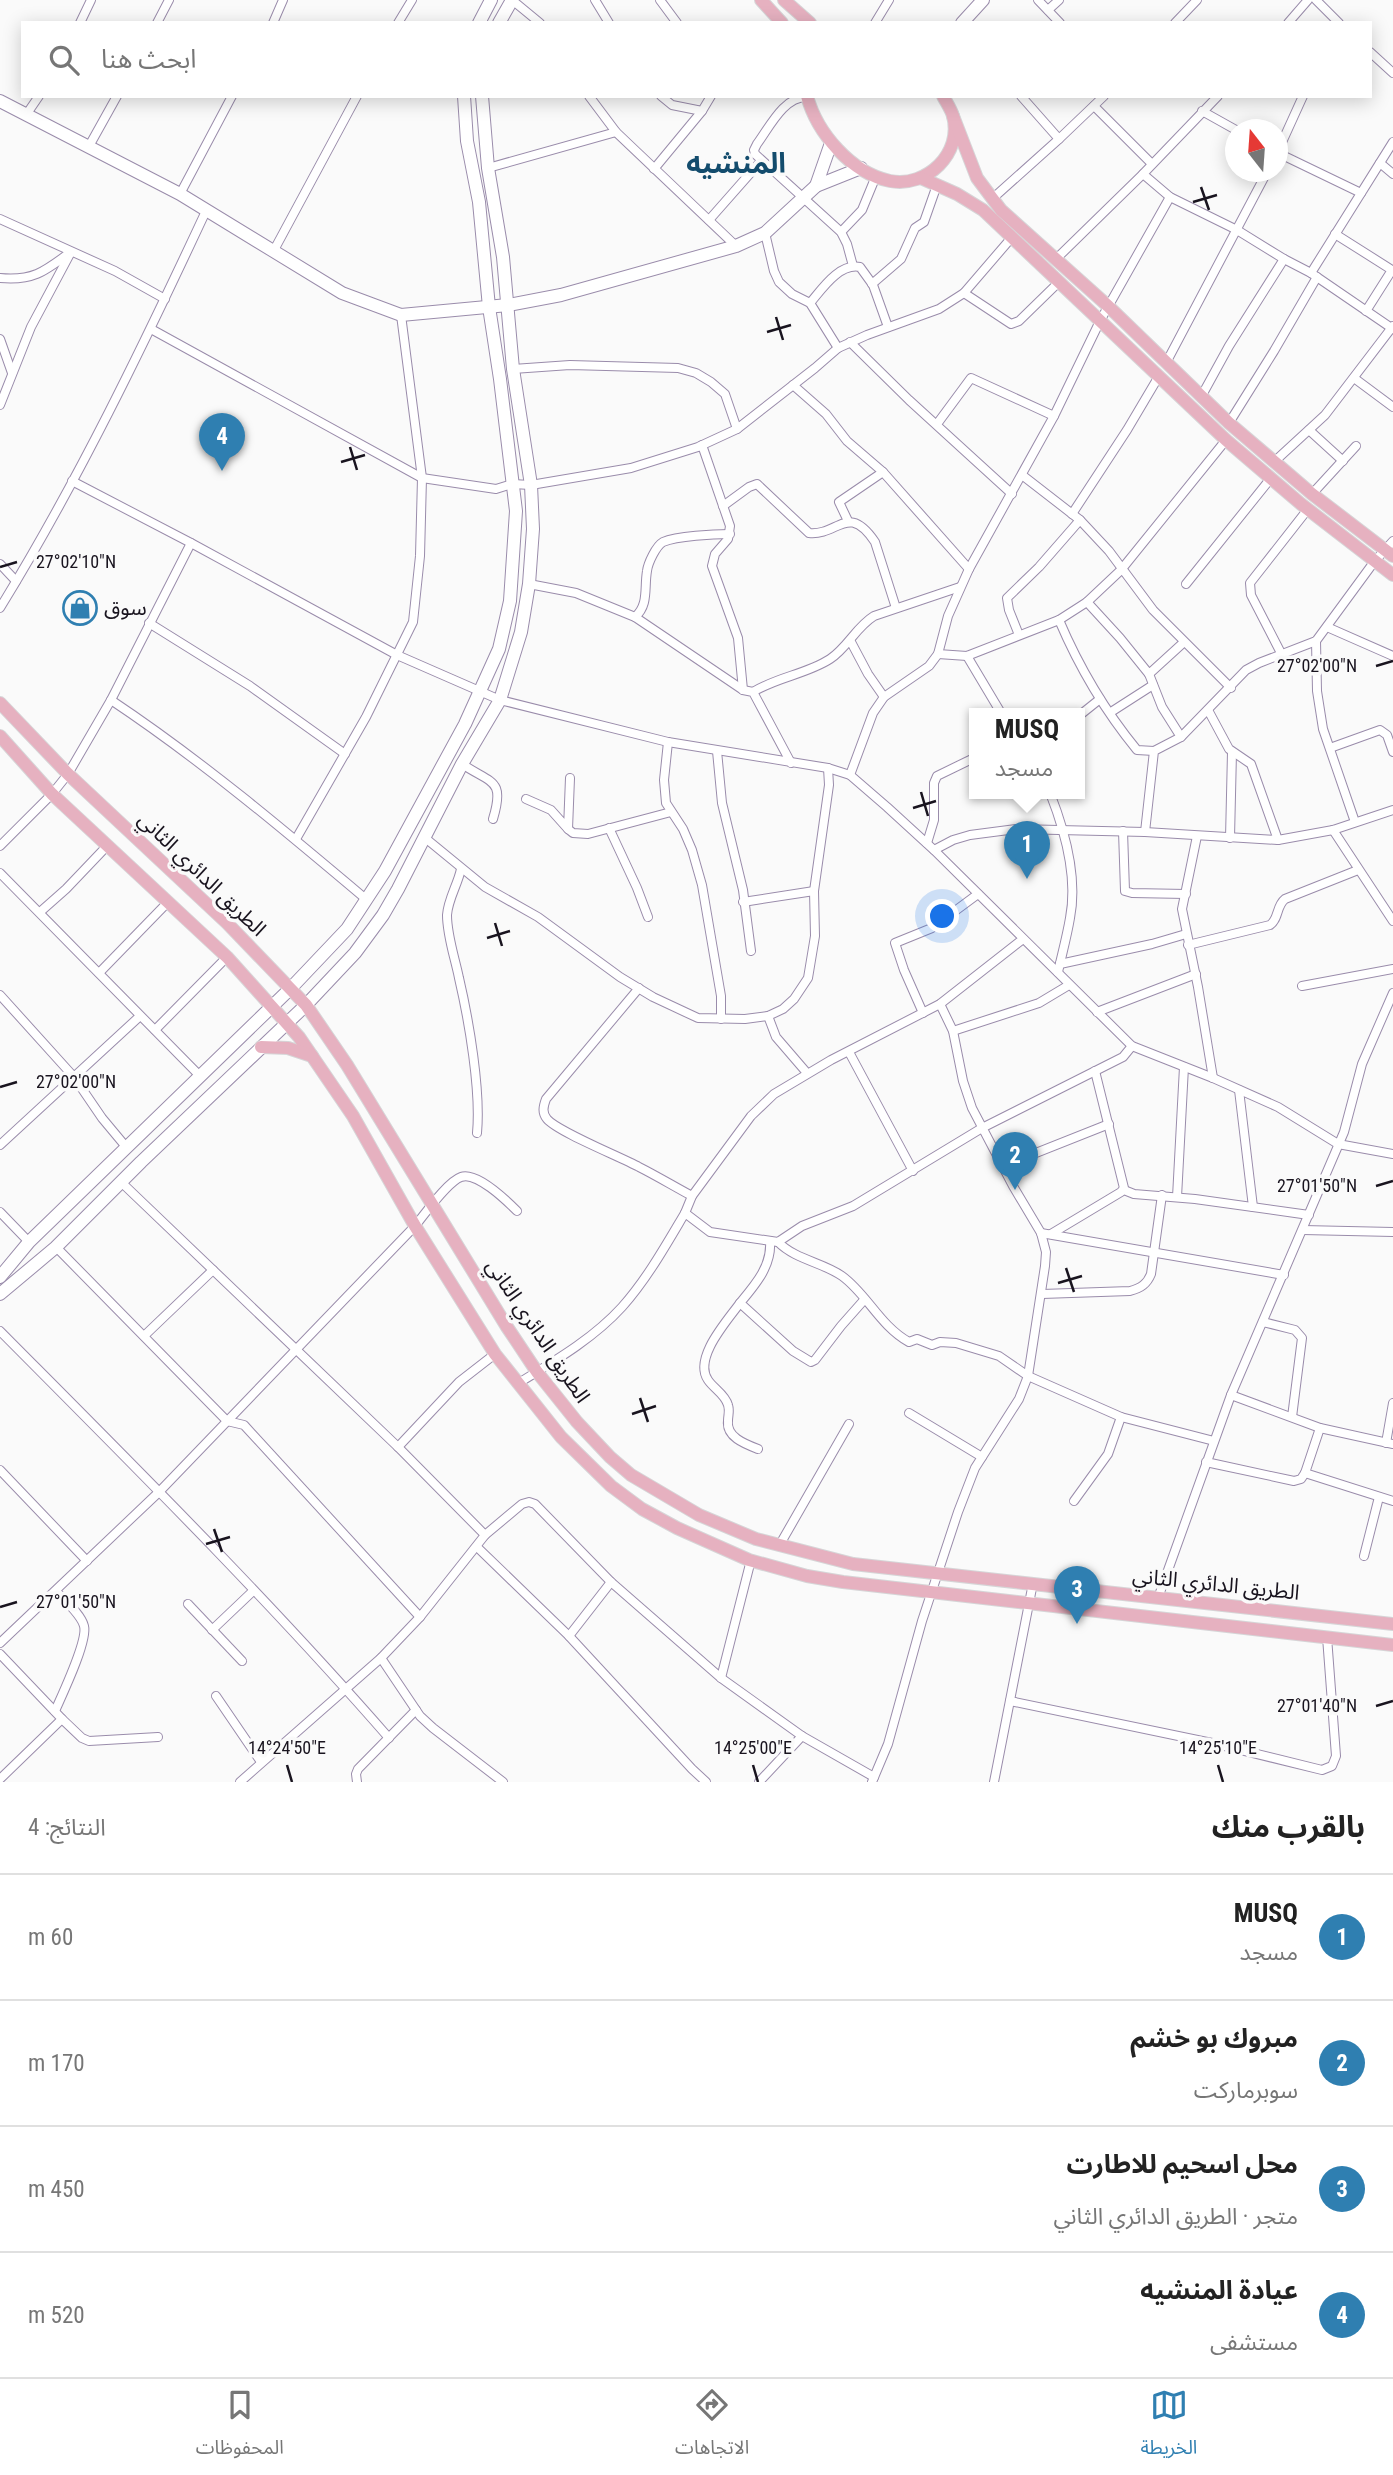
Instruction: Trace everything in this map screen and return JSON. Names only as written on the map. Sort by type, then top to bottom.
[{"type":"main road","points":[[480,21],[491,0]]},
{"type":"main road","points":[[500,21],[512,0]]},
{"type":"main road","points":[[761,0],[778,21]]},
{"type":"main road","points":[[784,0],[808,21]]},
{"type":"main road","points":[[963,21],[974,3]]},
{"type":"main road","points":[[0,1277],[29,1242],[292,988],[347,929],[367,900],[481,691],[499,649],[510,601],[516,511],[489,307],[479,202],[467,141],[464,98]]},
{"type":"main road","points":[[0,1294],[56,1247],[287,1023],[355,953],[383,915],[500,700],[521,632],[529,584],[533,529],[531,485],[513,369],[503,257],[488,168],[482,98]]},
{"type":"main road","points":[[807,98],[812,114],[831,143],[861,168],[890,181],[921,178],[935,170],[946,158],[952,144],[953,117]]},
{"type":"main road","points":[[944,98],[971,164],[1001,210],[1108,306],[1229,423],[1312,494],[1390,549]]},
{"type":"main road","points":[[0,101],[180,194],[342,293],[401,314],[508,305],[561,295],[736,246],[765,233],[816,186],[861,168]]},
{"type":"main road","points":[[816,186],[831,143]]},
{"type":"main road","points":[[921,178],[976,205],[1013,236],[1226,440],[1308,509],[1393,575]]},
{"type":"main road","name":"الطريق الدائري الثاني","points":[[0,703],[68,774],[227,923],[306,1004],[347,1065],[537,1372],[577,1422],[631,1475],[699,1515],[755,1539],[853,1564],[1393,1624]]},
{"type":"main road","name":"الطريق الدائري الثاني","points":[[0,736],[52,794],[227,957],[287,1023],[353,1116],[415,1226],[495,1354],[561,1437],[611,1486],[642,1509],[677,1528],[751,1560],[807,1576],[1393,1645]]},
{"type":"main road","points":[[261,1047],[288,1048],[312,1057]]},
{"type":"street","points":[[81,21],[91,0]]},
{"type":"street","points":[[158,21],[169,0]]},
{"type":"street","points":[[273,21],[284,0]]},
{"type":"street","points":[[399,21],[412,0]]},
{"type":"street","points":[[512,0],[538,21]]},
{"type":"street","points":[[596,0],[608,21]]},
{"type":"street","points":[[660,0],[676,21]]},
{"type":"street","points":[[876,21],[889,0]]},
{"type":"street","points":[[1038,0],[1058,21]]},
{"type":"street","points":[[1048,10],[1059,0]]},
{"type":"street","points":[[1177,21],[1197,0]]},
{"type":"street","points":[[1290,21],[1308,0]]},
{"type":"street","points":[[1316,0],[1336,21]]},
{"type":"street","points":[[1372,54],[1393,73]]},
{"type":"street","points":[[26,115],[38,98]]},
{"type":"street","points":[[88,148],[116,98]]},
{"type":"street","points":[[180,194],[231,98]]},
{"type":"street","points":[[273,252],[356,98]]},
{"type":"street","points":[[590,98],[616,132],[736,246]]},
{"type":"street","points":[[663,98],[672,105],[702,111]]},
{"type":"street","points":[[654,169],[710,98]]},
{"type":"street","points":[[798,98],[788,102],[757,144],[755,154],[841,232],[853,266]]},
{"type":"street","points":[[1023,98],[1059,139]]},
{"type":"street","points":[[992,199],[1102,98]]},
{"type":"street","points":[[1055,260],[1216,98]]},
{"type":"street","points":[[1288,130],[1302,98]]},
{"type":"street","points":[[1094,106],[1152,164]]},
{"type":"street","points":[[1202,111],[1225,124]]},
{"type":"street","points":[[488,168],[616,132]]},
{"type":"street","points":[[1229,423],[1275,351],[1335,234],[1393,142]]},
{"type":"street","points":[[1288,157],[1361,194]]},
{"type":"street","points":[[709,220],[761,161]]},
{"type":"street","points":[[1380,163],[1393,174]]},
{"type":"street","points":[[1143,174],[1170,197],[1237,230],[1314,275],[1392,328],[1325,415],[1275,461]]},
{"type":"street","points":[[841,232],[862,210],[876,176]]},
{"type":"street","points":[[1166,363],[1262,182]]},
{"type":"street","points":[[872,284],[901,259],[915,228],[924,222],[937,185]]},
{"type":"street","points":[[850,775],[873,713],[884,697],[929,666],[938,654],[948,616],[969,569],[1055,416],[1100,321],[1170,197]]},
{"type":"street","points":[[0,608],[72,481],[151,329],[206,211]]},
{"type":"street","points":[[0,219],[115,271],[165,299]]},
{"type":"street","points":[[765,233],[779,282],[792,294],[810,303],[838,348]]},
{"type":"street","points":[[1335,234],[1392,269],[1366,311]]},
{"type":"street","points":[[151,329],[422,478],[496,489],[512,484],[531,485],[631,468],[702,445],[737,429],[838,348],[939,309],[964,293],[1013,236]]},
{"type":"street","points":[[0,278],[18,279],[42,274],[71,252]]},
{"type":"street","points":[[0,405],[31,327],[71,252]]},
{"type":"street","points":[[1201,397],[1229,346],[1284,259]]},
{"type":"street","points":[[810,303],[838,273],[853,266],[860,267],[872,284],[888,327]]},
{"type":"street","points":[[964,293],[1007,323],[1014,324],[1060,281]]},
{"type":"street","points":[[296,839],[345,754],[413,622],[418,594],[422,478],[401,314]]},
{"type":"street","points":[[0,339],[12,373]]},
{"type":"street","points":[[850,342],[1012,494]]},
{"type":"street","points":[[513,369],[570,365],[687,370],[711,382],[725,394],[737,429]]},
{"type":"street","points":[[1072,513],[1159,376]]},
{"type":"street","points":[[937,424],[971,377],[1055,416]]},
{"type":"street","points":[[1354,378],[1393,407]]},
{"type":"street","points":[[793,385],[826,414],[847,441],[883,472],[969,569]]},
{"type":"street","points":[[1309,430],[1343,461]]},
{"type":"street","points":[[938,654],[967,656],[1059,620],[1087,603],[1121,570],[1226,440]]},
{"type":"street","points":[[702,445],[730,526],[730,534],[715,554],[712,566],[738,638],[743,690]]},
{"type":"street","points":[[1312,494],[1356,446]]},
{"type":"street","points":[[848,521],[839,502],[883,472]]},
{"type":"street","points":[[1022,475],[1080,520],[1108,551],[1144,600],[1183,643],[1231,688]]},
{"type":"street","points":[[1186,584],[1271,478]]},
{"type":"street","points":[[72,481],[397,655],[500,700],[668,742],[828,768],[850,775],[927,843],[1023,939],[1059,968],[1069,985],[1132,1046],[1278,1107],[1338,1143],[1393,1154]]},
{"type":"street","points":[[723,506],[757,484],[808,533],[827,531],[838,523],[848,521],[860,526],[875,542],[896,608]]},
{"type":"street","points":[[1282,655],[1251,595],[1250,583],[1308,509]]},
{"type":"street","points":[[1019,635],[1007,598],[1039,567],[1080,520]]},
{"type":"street","points":[[635,617],[641,612],[646,593],[649,562],[659,545],[701,535],[730,534]]},
{"type":"street","points":[[0,846],[52,794],[68,774],[111,700],[191,543]]},
{"type":"street","points":[[1059,620],[1073,652],[1100,699],[1138,750],[1154,751],[1181,737],[1246,670],[1316,641],[1374,562],[1390,549]]},
{"type":"street","points":[[0,564],[16,581]]},
{"type":"street","points":[[529,584],[576,593],[635,617],[743,690],[753,692],[766,683],[829,660],[850,642],[866,621],[960,587]]},
{"type":"street","points":[[1087,603],[1149,674],[1172,724],[1181,737]]},
{"type":"street","points":[[149,623],[250,686],[345,754]]},
{"type":"street","points":[[1327,627],[1393,656]]},
{"type":"street","points":[[1316,641],[1317,691],[1322,729],[1354,822]]},
{"type":"street","points":[[850,642],[884,697]]},
{"type":"street","points":[[1149,674],[1183,643]]},
{"type":"street","points":[[967,656],[997,708]]},
{"type":"street","points":[[1111,712],[1153,685]]},
{"type":"street","points":[[753,692],[791,763]]},
{"type":"street","points":[[1085,711],[1100,699]]},
{"type":"street","points":[[111,700],[172,740],[296,839],[367,900]]},
{"type":"street","points":[[1208,710],[1232,752],[1230,838]]},
{"type":"street","points":[[1330,748],[1380,730],[1387,735],[1393,752]]},
{"type":"street","points":[[668,742],[664,780],[666,803],[683,829],[702,885],[721,996],[721,1020]]},
{"type":"street","points":[[717,751],[722,803],[743,890],[751,951]]},
{"type":"street","points":[[1145,832],[1153,781],[1154,751]]},
{"type":"street","points":[[1232,752],[1248,760],[1254,769],[1278,840]]},
{"type":"street","points":[[927,843],[934,820],[934,783],[937,776],[969,761]]},
{"type":"street","points":[[463,764],[496,786],[499,794],[493,819]]},
{"type":"street","points":[[424,837],[485,887],[544,921],[620,978],[686,1014],[721,1020],[768,1016],[783,1009],[794,999],[808,978],[816,936],[814,891],[829,785],[828,768]]},
{"type":"street","points":[[568,829],[570,778]]},
{"type":"street","points":[[527,799],[551,810],[568,829],[579,835],[671,812]]},
{"type":"street","points":[[1052,799],[1062,830],[1071,874],[1070,917],[1059,968]]},
{"type":"street","points":[[934,850],[953,839],[1002,830],[1123,831],[1278,840],[1333,830],[1393,810]]},
{"type":"street","points":[[609,828],[648,917]]},
{"type":"street","points":[[1333,830],[1393,921]]},
{"type":"street","points":[[1123,831],[1125,891],[1186,894]]},
{"type":"street","points":[[1197,836],[1182,909],[1213,1078]]},
{"type":"street","points":[[40,912],[107,846]]},
{"type":"street","points":[[461,869],[447,917],[469,1028],[478,1115],[477,1133]]},
{"type":"street","points":[[1188,945],[1270,925],[1276,918],[1278,906],[1285,899],[1357,870]]},
{"type":"street","points":[[0,873],[200,1076]]},
{"type":"street","points":[[743,902],[814,891]]},
{"type":"street","points":[[923,1013],[901,964],[895,943],[932,928],[978,894]]},
{"type":"street","points":[[99,973],[169,901]]},
{"type":"street","points":[[1059,968],[1186,934]]},
{"type":"street","points":[[517,1384],[595,1333],[622,1307],[657,1258],[685,1213],[692,1196],[751,1116],[774,1094],[807,1073],[940,1004],[1023,939]]},
{"type":"street","points":[[155,1030],[227,957]]},
{"type":"street","points":[[1302,986],[1393,969]]},
{"type":"street","points":[[1097,1012],[1196,974]]},
{"type":"street","points":[[953,1031],[1038,1003],[1069,985]]},
{"type":"street","points":[[639,988],[546,1099],[544,1115],[549,1122],[563,1131],[692,1196]]},
{"type":"street","points":[[1158,1598],[1231,1395],[1349,1119],[1362,1064],[1393,993]]},
{"type":"street","points":[[0,995],[74,1077],[127,1148]]},
{"type":"street","points":[[246,1780],[261,1762],[381,1658],[420,1617],[485,1535],[522,1504],[529,1502],[535,1504],[611,1582],[721,1678],[802,1736],[873,1779],[888,1744],[922,1621],[958,1511],[982,1457],[1019,1399],[1028,1376],[1046,1252],[1046,1233],[1003,1166],[972,1108],[963,1081],[953,1031],[940,1004]]},
{"type":"street","points":[[0,1145],[140,1016]]},
{"type":"street","points":[[768,1016],[776,1037],[807,1073]]},
{"type":"street","points":[[758,1449],[730,1433],[727,1424],[730,1412],[727,1400],[705,1376],[704,1369],[708,1353],[740,1303],[756,1284],[774,1241],[802,1226],[853,1206],[982,1128],[1123,1057],[1132,1046]]},
{"type":"street","points":[[849,1052],[913,1171]]},
{"type":"street","points":[[1177,1196],[1184,1067]]},
{"type":"street","points":[[1095,1071],[1124,1190]]},
{"type":"street","points":[[1240,1090],[1253,1207]]},
{"type":"street","points":[[1003,1166],[1109,1124]]},
{"type":"street","points":[[0,1643],[159,1492],[415,1226],[453,1182],[461,1177],[477,1178],[517,1211]]},
{"type":"street","points":[[121,1182],[398,1447],[485,1535]]},
{"type":"street","points":[[1124,1190],[1134,1194],[1177,1196],[1309,1215]]},
{"type":"street","points":[[1046,1233],[1124,1190]]},
{"type":"street","points":[[1042,1294],[1139,1289],[1152,1274],[1162,1195]]},
{"type":"street","points":[[0,1212],[29,1242]]},
{"type":"street","points":[[685,1213],[710,1232],[774,1241],[795,1255],[843,1276],[887,1326],[909,1342],[917,1339],[932,1345],[940,1342],[956,1343],[999,1356],[1028,1376],[1121,1417],[1214,1441]]},
{"type":"street","points":[[1303,1230],[1393,1232]]},
{"type":"street","points":[[1046,1233],[1283,1275]]},
{"type":"street","points":[[56,1247],[227,1421],[244,1425],[420,1617]]},
{"type":"street","points":[[144,1336],[213,1270]]},
{"type":"street","points":[[740,1303],[793,1351],[811,1362],[864,1300]]},
{"type":"street","points":[[1263,1322],[1295,1330],[1302,1338],[1292,1418]]},
{"type":"street","points":[[0,1331],[159,1492],[389,1738]]},
{"type":"street","points":[[398,1447],[453,1388],[495,1354]]},
{"type":"street","points":[[1231,1395],[1320,1428],[1390,1443],[1393,1403]]},
{"type":"street","points":[[909,1413],[982,1457]]},
{"type":"street","points":[[1074,1501],[1108,1454],[1121,1417]]},
{"type":"street","points":[[779,1546],[849,1424]]},
{"type":"street","points":[[1206,1462],[1294,1481],[1301,1479],[1320,1428]]},
{"type":"street","points":[[0,1470],[87,1561]]},
{"type":"street","points":[[1305,1473],[1393,1501]]},
{"type":"street","points":[[1364,1556],[1378,1497]]},
{"type":"street","points":[[477,1547],[569,1636],[706,1782]]},
{"type":"street","points":[[721,1678],[751,1560]]},
{"type":"street","points":[[569,1636],[611,1582]]},
{"type":"street","points":[[994,1782],[1033,1583]]},
{"type":"street","points":[[55,1711],[72,1672],[85,1629],[82,1621],[56,1591]]},
{"type":"street","points":[[212,1630],[253,1591]]},
{"type":"street","points":[[188,1604],[242,1661]]},
{"type":"street","points":[[1010,1701],[1212,1743],[1322,1770],[1332,1766],[1336,1756],[1327,1637]]},
{"type":"street","points":[[0,1654],[82,1738],[89,1741],[158,1737]]},
{"type":"street","points":[[381,1658],[416,1710],[433,1728],[503,1782]]},
{"type":"street","points":[[216,1696],[261,1762]]},
{"type":"street","points":[[357,1782],[358,1769],[416,1710]]},
{"type":"street","points":[[0,1779],[62,1719]]},
{"type":"street","points":[[759,1782],[802,1736]]},
{"type":"place","name":"عيادة المنشيه","points":[[222,471]]},
{"type":"place","name":"سوق","points":[[80,608]]},
{"type":"place","name":"MUSQ","points":[[1027,879]]},
{"type":"place","name":"مبروك بو خشم","points":[[1015,1190]]},
{"type":"place","name":"محل اسحيم للاطارت","points":[[1077,1624]]},
{"type":"district","name":"المنشيه","points":[[736,163]]}]
